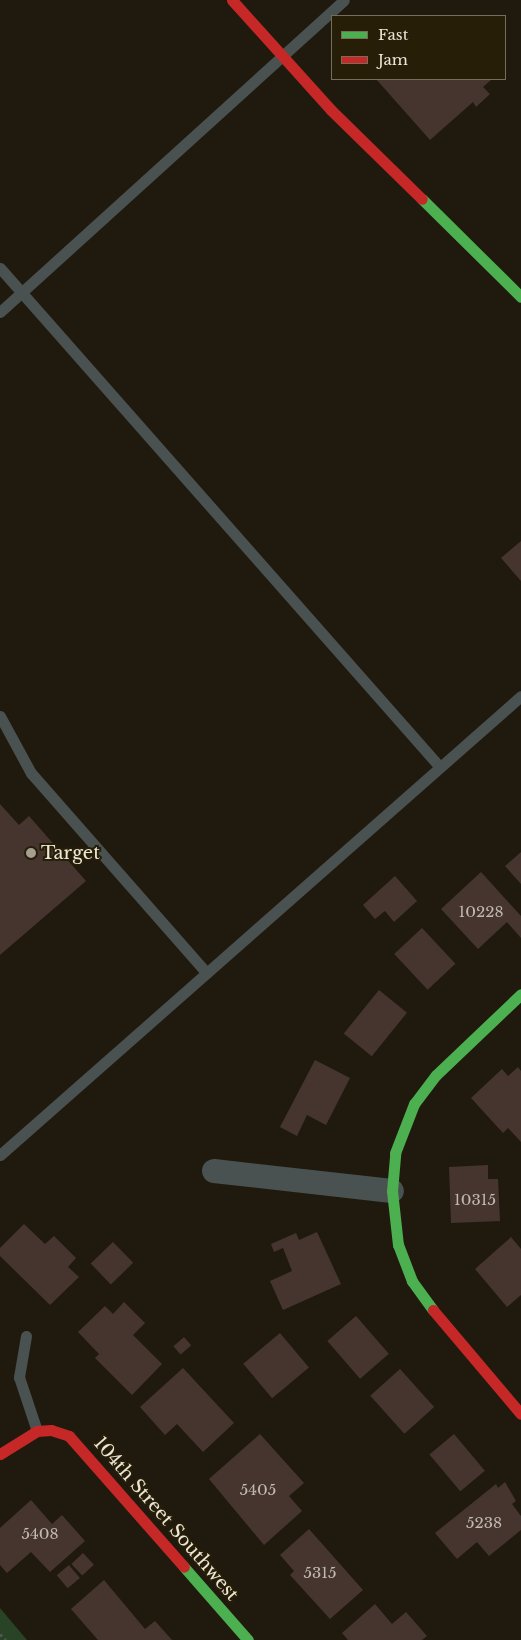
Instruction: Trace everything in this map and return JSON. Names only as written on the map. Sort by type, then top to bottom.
[{"type":"street","points":[[232,0],[282,60],[521,298]]},
{"type":"street","points":[[521,994],[436,1075],[414,1104],[395,1153],[392,1191],[398,1246],[412,1281],[438,1317],[521,1414]]},
{"type":"street","points":[[214,1171],[392,1191]]},
{"type":"street","name":"104th Street Southwest","points":[[37,1431],[51,1430],[69,1436],[87,1453],[248,1640]]},
{"type":"street","points":[[0,1454],[37,1431]]},
{"type":"lane","points":[[0,312],[282,60],[344,0]]},
{"type":"lane","points":[[0,268],[440,767]]},
{"type":"lane","points":[[0,1155],[521,696]]},
{"type":"lane","points":[[0,716],[31,773],[207,972]]},
{"type":"lane","points":[[26,1336],[19,1377],[37,1431]]},
{"type":"path","points":[[0,1634],[6,1640]]},
{"type":"green space","points":[[0,1608],[27,1640],[0,1640]]},
{"type":"building","points":[[377,80],[491,80],[483,87],[490,94],[476,107],[473,102],[430,140]]},
{"type":"building","points":[[521,541],[521,581],[501,558]]},
{"type":"building","name":"Target","points":[[0,804],[19,825],[29,816],[86,881],[0,955]]},
{"type":"building","points":[[521,852],[521,884],[505,866]]},
{"type":"building","points":[[481,872],[521,916],[521,938],[507,922],[478,949],[441,909]]},
{"type":"building","points":[[395,876],[417,901],[394,922],[385,911],[375,919],[363,905]]},
{"type":"building","points":[[422,928],[455,964],[428,990],[394,954]]},
{"type":"building","points":[[379,990],[407,1013],[372,1056],[344,1034]]},
{"type":"building","points":[[315,1060],[350,1078],[326,1125],[307,1115],[297,1136],[280,1127]]},
{"type":"building","points":[[518,1067],[521,1071],[521,1142],[508,1128],[503,1133],[471,1098],[502,1069],[508,1076]]},
{"type":"building","points":[[488,1165],[488,1179],[498,1179],[500,1221],[451,1223],[449,1167]]},
{"type":"building","points":[[24,1224],[45,1244],[54,1236],[76,1258],[68,1267],[79,1277],[50,1305],[0,1256],[0,1248]]},
{"type":"building","points":[[317,1232],[341,1284],[283,1310],[270,1281],[292,1271],[283,1248],[274,1252],[271,1244],[296,1233],[299,1240]]},
{"type":"building","points":[[511,1237],[521,1249],[521,1295],[507,1307],[475,1269]]},
{"type":"building","points":[[113,1242],[133,1263],[111,1284],[91,1264]]},
{"type":"building","points":[[124,1302],[145,1323],[133,1335],[162,1364],[132,1395],[95,1358],[99,1354],[78,1332],[105,1306],[113,1314]]},
{"type":"building","points":[[356,1316],[389,1354],[360,1379],[327,1341]]},
{"type":"building","points":[[280,1333],[309,1367],[272,1398],[243,1364]]},
{"type":"building","points":[[184,1337],[191,1345],[181,1354],[173,1346]]},
{"type":"building","points":[[183,1368],[234,1423],[203,1452],[177,1424],[165,1435],[140,1407]]},
{"type":"building","points":[[400,1369],[434,1407],[404,1434],[370,1396]]},
{"type":"building","points":[[260,1434],[304,1483],[289,1496],[302,1511],[264,1545],[209,1479]]},
{"type":"building","points":[[454,1434],[485,1471],[460,1491],[429,1455]]},
{"type":"building","points":[[505,1482],[516,1501],[512,1504],[521,1516],[521,1530],[489,1556],[477,1542],[457,1559],[435,1533],[496,1484],[498,1488]]},
{"type":"building","points":[[31,1500],[52,1524],[62,1515],[85,1541],[50,1572],[31,1552],[7,1573],[0,1565],[0,1528]]},
{"type":"building","points":[[309,1529],[363,1590],[330,1619],[290,1575],[294,1571],[280,1555]]},
{"type":"building","points":[[83,1553],[94,1565],[82,1576],[71,1564]]},
{"type":"building","points":[[69,1565],[80,1578],[68,1588],[57,1575]]},
{"type":"building","points":[[104,1580],[145,1629],[155,1621],[172,1640],[98,1640],[71,1609]]},
{"type":"building","points":[[375,1604],[392,1624],[406,1612],[427,1636],[422,1640],[348,1640],[342,1633]]},
{"type":"traffic: fast","points":[[422,199],[521,297]]},
{"type":"traffic: fast","points":[[433,1310],[412,1281],[398,1245],[392,1191],[395,1153],[414,1104],[436,1075],[521,994]]},
{"type":"traffic: fast","points":[[184,1567],[248,1640]]},
{"type":"traffic: jam","points":[[232,0],[331,110],[422,199]]},
{"type":"traffic: jam","points":[[433,1310],[521,1414]]},
{"type":"traffic: jam","points":[[0,1454],[37,1431],[51,1430],[69,1436],[184,1567]]},
{"type":"place","name":"Target","points":[[31,853]]}]
